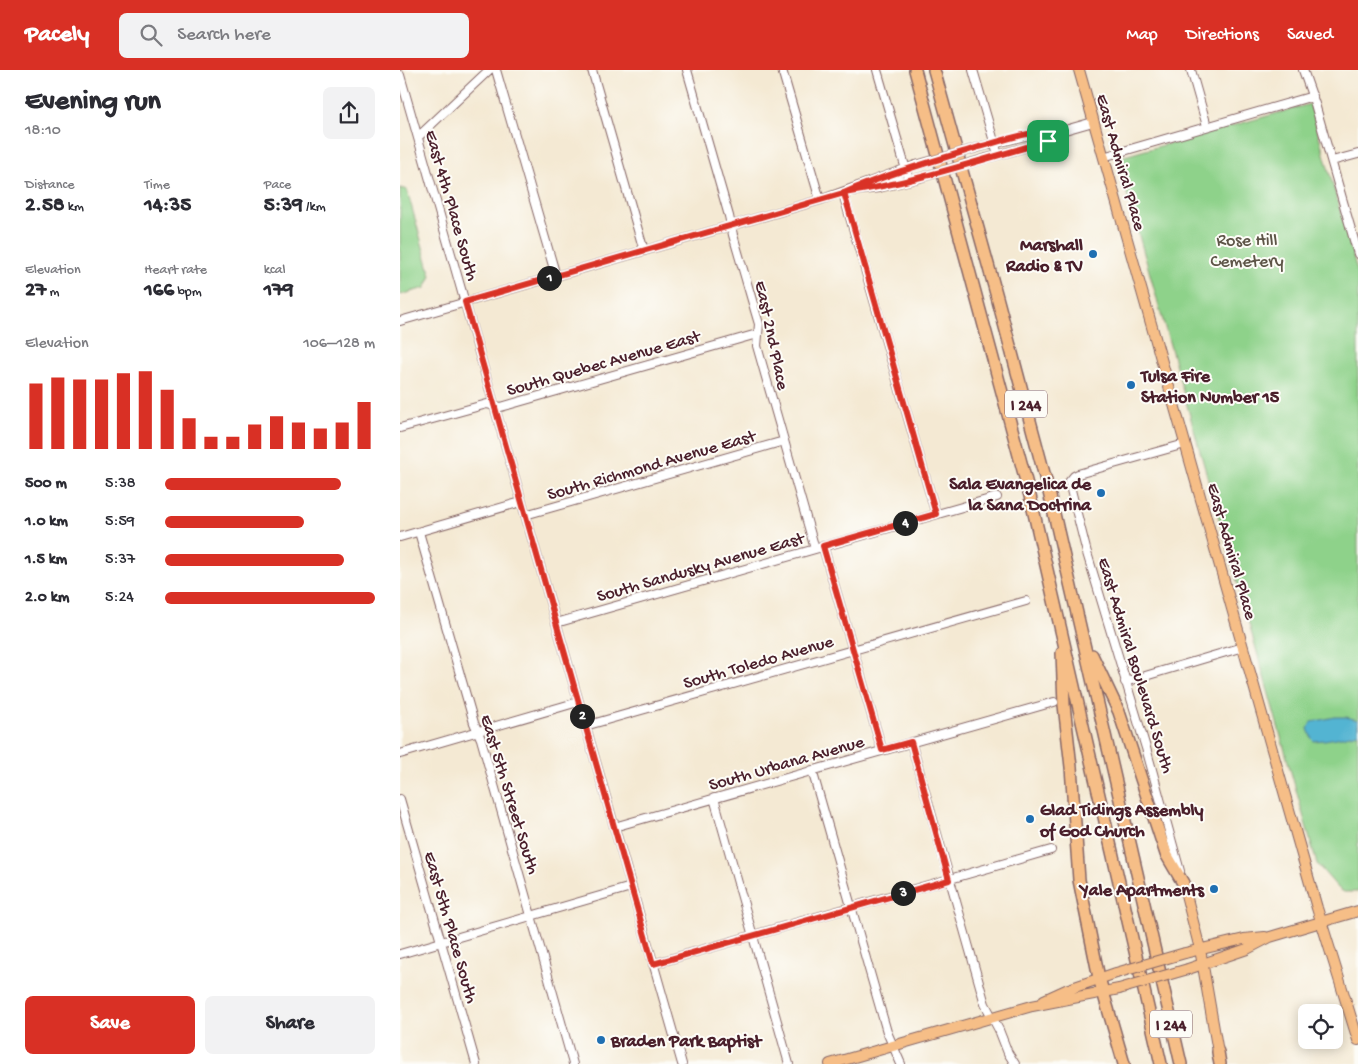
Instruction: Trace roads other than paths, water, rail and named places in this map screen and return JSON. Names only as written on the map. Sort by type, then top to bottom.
[{"type":"highway","name":"I 244","points":[[915,70],[1006,399],[1061,626],[1161,1064]]},
{"type":"highway","name":"I 244","points":[[934,70],[1049,492],[1180,1064]]},
{"type":"highway","points":[[1061,626],[1064,705],[1071,767],[1079,880],[1099,978],[1124,1064]]},
{"type":"highway","points":[[1082,635],[1119,712],[1166,854],[1183,883]]},
{"type":"main road","name":"East Admiral Place","points":[[1079,70],[1322,922],[1358,1040]]},
{"type":"main road","name":"East Admiral Boulevard South","points":[[1183,883],[1200,949],[1220,1060]]},
{"type":"main road","points":[[830,1064],[1032,1006],[1119,989],[1203,964],[1246,949],[1270,937],[1358,911]]},
{"type":"main road","points":[[1032,1006],[1066,990],[1116,973],[1200,949],[1244,939],[1270,937]]},
{"type":"street","points":[[418,137],[489,70]]},
{"type":"street","points":[[496,70],[556,276]]},
{"type":"street","points":[[592,70],[644,251]]},
{"type":"street","name":"East 2nd Place","points":[[687,70],[759,324],[757,346],[784,441],[853,649],[882,750]]},
{"type":"street","points":[[782,70],[820,200]]},
{"type":"street","points":[[878,70],[909,180]]},
{"type":"street","points":[[973,70],[998,155]]},
{"type":"street","points":[[1191,70],[1207,126]]},
{"type":"street","points":[[1303,70],[1313,96],[1358,254]]},
{"type":"street","name":"East 4th Place South","points":[[400,75],[682,1064]]},
{"type":"street","points":[[1103,157],[1313,96]]},
{"type":"street","points":[[844,193],[876,178],[916,165],[994,143],[1046,131],[1058,132],[1093,122]]},
{"type":"street","points":[[400,321],[844,193],[879,188],[919,178],[1048,141],[1058,132]]},
{"type":"street","points":[[1332,161],[1358,154]]},
{"type":"street","points":[[844,193],[936,514]]},
{"type":"street","name":"South Quebec Avenue East","points":[[400,428],[486,404],[501,407],[757,334]]},
{"type":"street","name":"South Richmond Avenue East","points":[[525,515],[784,441]]},
{"type":"street","name":"East Admiral Boulevard South","points":[[1183,883],[1168,826],[1087,553],[1069,482],[1078,474],[1185,444]]},
{"type":"street","name":"South Sandusky Avenue East","points":[[556,623],[997,497]]},
{"type":"street","points":[[400,537],[521,502]]},
{"type":"street","name":"East 5th Street South","points":[[419,532],[573,1064]]},
{"type":"street","name":"South Toledo Avenue","points":[[585,726],[1026,600]]},
{"type":"street","points":[[1125,682],[1243,647]]},
{"type":"street","points":[[400,754],[578,702]]},
{"type":"street","name":"South Urbana Avenue","points":[[614,827],[1054,702]]},
{"type":"street","points":[[911,742],[985,1004],[1015,1064]]},
{"type":"street","points":[[812,770],[887,1032],[901,1064]]},
{"type":"street","name":"East 5th Place South","points":[[400,798],[476,1064]]},
{"type":"street","points":[[714,798],[789,1064]]},
{"type":"street","points":[[653,964],[1051,850]]},
{"type":"street","points":[[400,954],[631,887]]},
{"type":"water","points":[[1335,717],[1358,720],[1358,733],[1314,741],[1308,729],[1311,722]]},
{"type":"place","name":"Marshall Radio & TV","points":[[1093,254]]},
{"type":"place","name":"Tulsa Fire Station Number 15","points":[[1131,385]]},
{"type":"place","name":"Sala Evangelica de la Sana Doctrina","points":[[1101,493]]},
{"type":"place","name":"Glad Tidings Assembly of God Church","points":[[1030,819]]},
{"type":"place","name":"Yale Apartments","points":[[1214,889]]},
{"type":"place","name":"Braden Park Baptist","points":[[601,1040]]},
{"type":"park label","name":"Rose Hill Cemetery","points":[[1247,249]]}]
